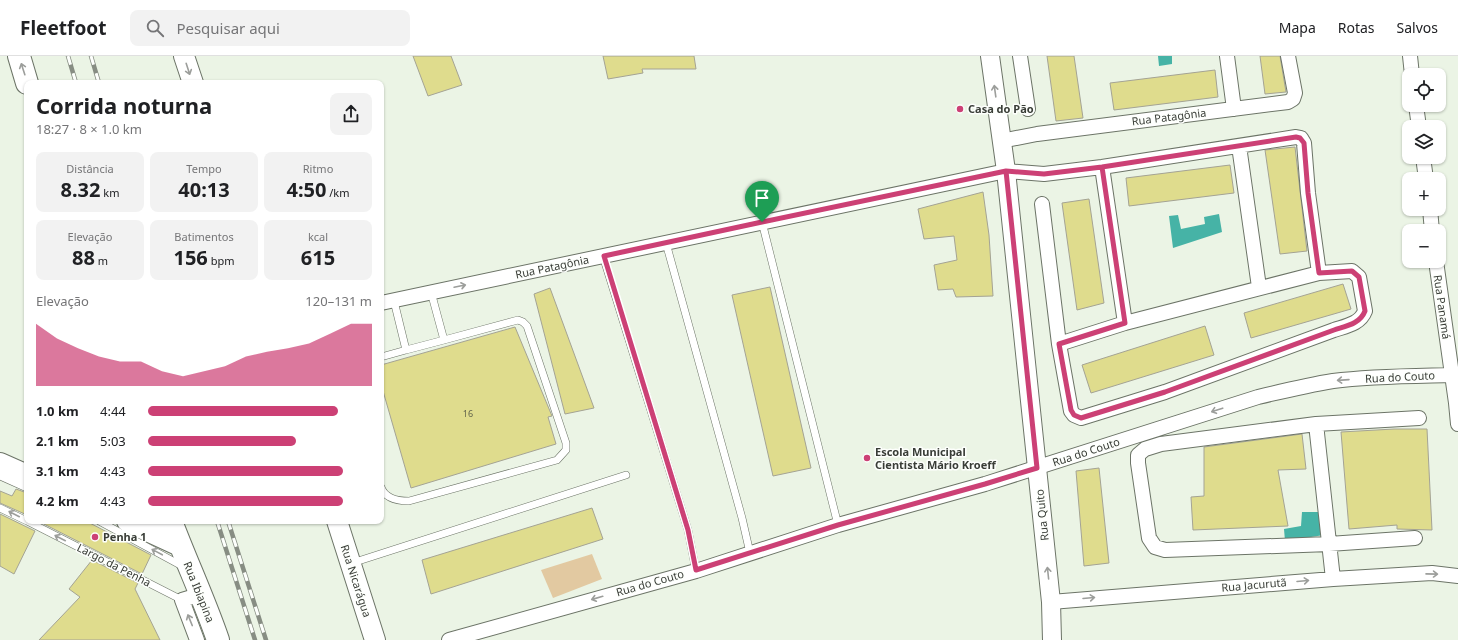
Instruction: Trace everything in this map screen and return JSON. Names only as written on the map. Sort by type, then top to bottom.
[{"type":"main road","points":[[19,56],[26,80]]},
{"type":"main road","points":[[184,56],[192,80]]},
{"type":"main road","points":[[0,464],[24,475]]},
{"type":"main road","points":[[134,524],[180,545]]},
{"type":"main road","name":"Rua Ibiapina","points":[[172,524],[191,571],[192,597],[218,640]]},
{"type":"main road","name":"Rua Nicarágua","points":[[337,524],[375,640]]},
{"type":"street","name":"Rua Quito","points":[[990,56],[1006,171],[1037,468],[1050,602],[1052,640]]},
{"type":"street","points":[[1020,56],[1028,109]]},
{"type":"street","points":[[1227,56],[1234,109]]},
{"type":"street","name":"Rua Patagônia","points":[[1001,141],[1045,133],[1288,102],[1293,99],[1295,93],[1288,56]]},
{"type":"street","points":[[1410,56],[1411,68]]},
{"type":"street","name":"Rua Patagônia","points":[[387,302],[1006,171],[1044,174],[1102,167],[1296,137],[1300,138],[1304,143],[1308,193],[1319,273]]},
{"type":"street","points":[[1239,146],[1259,287]]},
{"type":"street","points":[[1102,167],[1125,323]]},
{"type":"street","points":[[1042,204],[1059,344],[1071,410],[1074,415],[1081,418],[1165,392],[1359,321],[1365,311],[1359,277],[1356,272],[1319,273],[1259,287],[1125,323],[1059,344]]},
{"type":"street","name":"Rua Panamá","points":[[1437,268],[1452,336],[1458,424]]},
{"type":"street","name":"Rua do Couto","points":[[449,640],[696,570],[838,525],[985,484],[1258,397],[1298,387],[1333,381],[1394,376],[1453,367]]},
{"type":"street","points":[[1415,538],[1329,544],[1165,550],[1156,547],[1149,538],[1138,455],[1145,449],[1161,444],[1316,424],[1419,418]]},
{"type":"street","points":[[1316,424],[1333,579]]},
{"type":"street","name":"Rua Jacurutã","points":[[1050,602],[1333,579],[1432,573],[1458,576]]},
{"type":"street","name":"Rua Ibiapina","points":[[192,597],[197,640]]},
{"type":"lane","points":[[762,222],[838,525]]},
{"type":"lane","points":[[666,242],[742,518],[750,553]]},
{"type":"lane","points":[[604,256],[688,530],[696,570]]},
{"type":"lane","points":[[431,292],[444,340]]},
{"type":"lane","points":[[387,302],[395,305],[406,350]]},
{"type":"lane","points":[[384,356],[518,320],[523,322],[527,326],[566,443],[566,450],[557,460],[409,501],[400,501],[390,498],[384,493]]},
{"type":"lane","points":[[350,564],[626,475]]},
{"type":"lane","points":[[0,476],[24,487]]},
{"type":"lane","name":"Largo da Penha","points":[[0,508],[24,520]]},
{"type":"lane","name":"Largo da Penha","points":[[34,524],[192,597]]},
{"type":"lane","points":[[105,524],[191,571]]},
{"type":"shaded area","points":[[592,554],[602,579],[553,598],[541,570]]},
{"type":"water","points":[[1158,56],[1172,56],[1172,64],[1159,66]]},
{"type":"water","points":[[1219,214],[1222,232],[1173,248],[1169,216],[1178,215],[1181,229],[1205,224],[1204,217]]},
{"type":"water","points":[[1302,512],[1321,512],[1324,535],[1285,541],[1284,529],[1301,526]]},
{"type":"building","points":[[413,56],[451,56],[462,85],[428,96]]},
{"type":"building","points":[[603,56],[694,56],[696,69],[642,69],[643,73],[608,79]]},
{"type":"building","points":[[1047,56],[1074,56],[1083,118],[1056,121]]},
{"type":"building","points":[[1260,56],[1280,56],[1286,92],[1265,94]]},
{"type":"building","points":[[1215,70],[1218,97],[1114,110],[1110,83]]},
{"type":"building","points":[[1295,147],[1307,251],[1280,254],[1265,150]]},
{"type":"building","points":[[1230,165],[1234,193],[1129,206],[1126,178]]},
{"type":"building","points":[[983,192],[989,235],[993,296],[956,297],[953,289],[938,290],[934,265],[957,260],[954,236],[924,239],[918,209]]},
{"type":"building","points":[[1089,199],[1104,303],[1077,310],[1062,203]]},
{"type":"building","points":[[1343,284],[1351,309],[1251,338],[1244,313]]},
{"type":"building","points":[[770,287],[811,468],[773,476],[732,295]]},
{"type":"building","points":[[550,288],[594,408],[565,414],[534,294]]},
{"type":"building","points":[[1205,326],[1214,355],[1091,393],[1082,365]]},
{"type":"building","points":[[515,327],[552,416],[548,417],[556,444],[411,488],[384,394],[384,364]]},
{"type":"building","points":[[1427,429],[1432,530],[1397,529],[1397,525],[1349,529],[1341,432]]},
{"type":"building","points":[[1302,434],[1306,469],[1278,470],[1288,526],[1193,530],[1191,497],[1204,496],[1204,447]]},
{"type":"building","points":[[1099,468],[1109,563],[1084,566],[1076,471]]},
{"type":"building","points":[[16,489],[24,492],[24,514],[0,503],[0,491],[12,496]]},
{"type":"building","points":[[592,508],[603,539],[431,594],[422,560]]},
{"type":"building","points":[[0,514],[35,531],[14,574],[0,566]]},
{"type":"building","name":"Penha 1","points":[[44,524],[92,524],[151,555],[142,574]]},
{"type":"building","points":[[92,560],[138,583],[135,589],[160,640],[39,640],[80,597],[69,589]]},
{"type":"railway","points":[[68,56],[75,80]]},
{"type":"railway","points":[[91,56],[98,80]]},
{"type":"railway","points":[[218,524],[255,640]]},
{"type":"railway","points":[[229,524],[266,640]]},
{"type":"place","name":"Casa do Pão","points":[[960,109]]},
{"type":"place","name":"Escola Municipal Cientista Mário Kroeff","points":[[867,458]]},
{"type":"place","name":"Penha 1","points":[[95,537]]},
{"type":"route","points":[[762,222],[604,256],[688,530],[696,570],[838,525],[1037,468],[1006,171],[1044,174],[1102,167],[1296,137],[1300,138],[1304,143],[1308,193],[1319,273],[1356,272],[1359,277],[1365,311],[1359,321],[1165,392],[1081,418],[1074,415],[1071,410],[1059,344],[1125,323],[1102,167],[1044,174],[1006,171],[762,222]]}]
